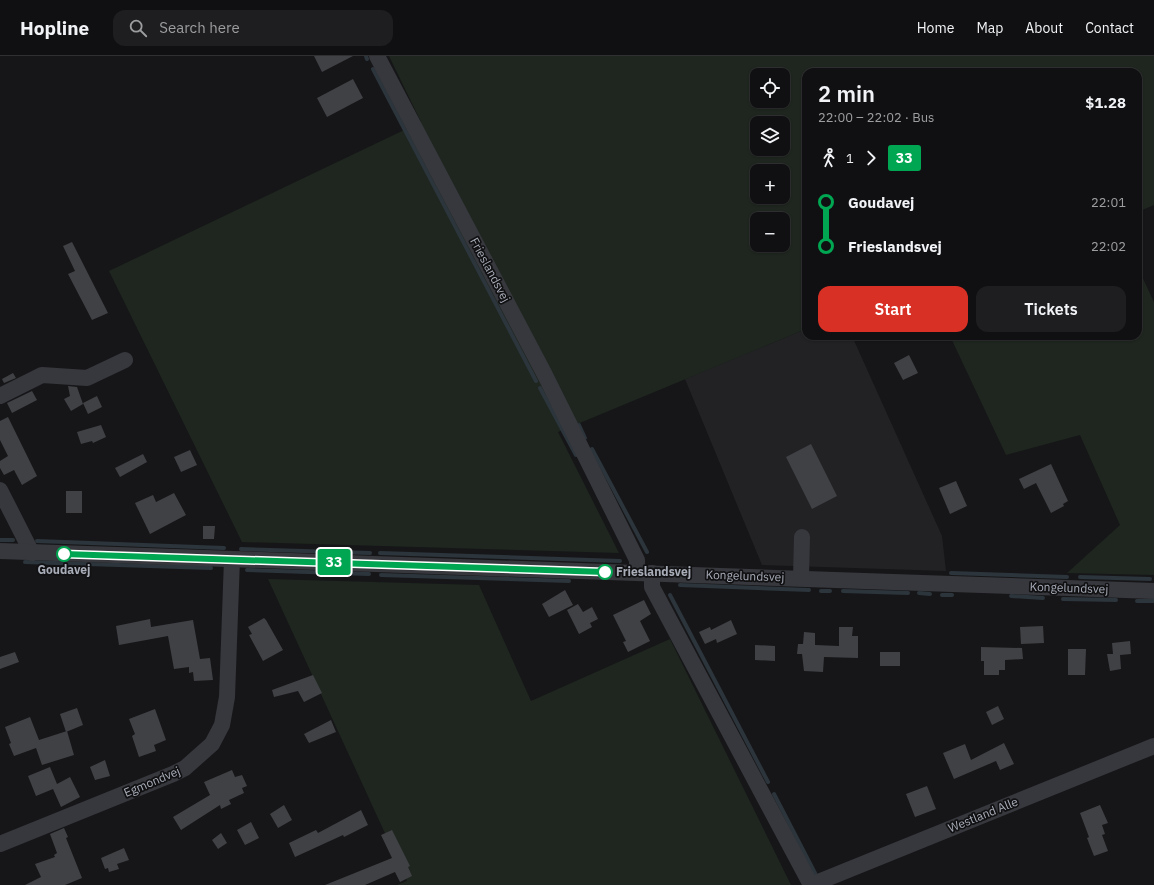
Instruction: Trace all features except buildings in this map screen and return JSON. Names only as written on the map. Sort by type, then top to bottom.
[{"type":"street","name":"Frieslandsvej","points":[[377,56],[548,382],[637,560],[811,885]]},
{"type":"street","points":[[0,396],[42,376],[87,378],[125,360]]},
{"type":"street","points":[[0,490],[32,553]]},
{"type":"street","points":[[802,537],[802,578]]},
{"type":"street","name":"Kongelundsvej","points":[[0,551],[1154,591]]},
{"type":"street","name":"Egmondvej","points":[[0,844],[173,774],[185,768],[212,744],[222,725],[227,697],[232,559]]},
{"type":"street","name":"Westland Alle","points":[[811,885],[1154,746]]},
{"type":"shaded area","points":[[389,56],[1154,56],[1154,205],[1142,210],[1142,68],[802,68],[802,331],[558,432],[619,553],[242,542],[109,271],[421,122]]},
{"type":"shaded area","points":[[1142,276],[1154,302],[1154,575],[1067,573],[1120,525],[1080,435],[1006,455],[952,340],[1142,340]]},
{"type":"shaded area","points":[[802,331],[802,340],[854,340],[942,536],[946,571],[762,565],[685,379]]},
{"type":"shaded area","points":[[268,579],[479,585],[531,701],[670,639],[791,885],[397,885],[407,881]]},
{"type":"waterway","points":[[373,69],[536,381]]},
{"type":"waterway","points":[[540,388],[576,455]]},
{"type":"waterway","points":[[579,425],[585,438]]},
{"type":"waterway","points":[[592,449],[647,552]]},
{"type":"waterway","points":[[0,540],[13,540]]},
{"type":"waterway","points":[[37,541],[224,548]]},
{"type":"waterway","points":[[241,549],[370,553]]},
{"type":"waterway","points":[[380,553],[620,561]]},
{"type":"waterway","points":[[25,562],[211,568]]},
{"type":"waterway","points":[[247,570],[369,574]]},
{"type":"waterway","points":[[951,573],[1067,577]]},
{"type":"waterway","points":[[381,575],[569,581]]},
{"type":"waterway","points":[[1080,577],[1150,579]]},
{"type":"waterway","points":[[680,585],[809,590]]},
{"type":"waterway","points":[[821,591],[830,591]]},
{"type":"waterway","points":[[843,591],[908,593]]},
{"type":"waterway","points":[[919,593],[930,594]]},
{"type":"waterway","points":[[670,595],[768,782]]},
{"type":"waterway","points":[[942,595],[952,595]]},
{"type":"waterway","points":[[1011,596],[1043,598]]},
{"type":"waterway","points":[[1063,599],[1116,600]]},
{"type":"waterway","points":[[1137,601],[1154,601]]},
{"type":"waterway","points":[[774,794],[818,879]]},
{"type":"bus line","name":"33","points":[[64,554],[605,572]]},
{"type":"place","name":"Goudavej","points":[[64,554]]},
{"type":"place","name":"Frieslandsvej","points":[[605,572]]}]
